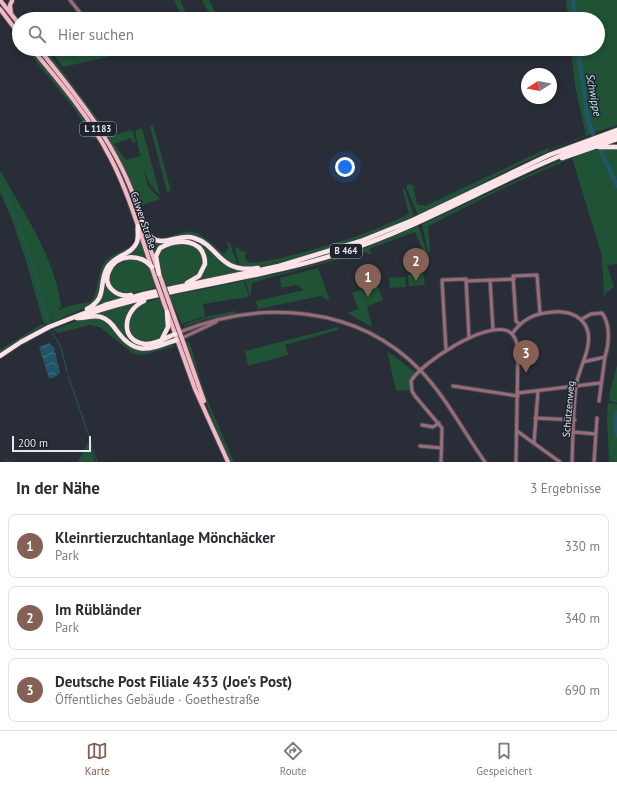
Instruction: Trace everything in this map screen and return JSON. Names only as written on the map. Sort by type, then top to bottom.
[{"type":"highway","name":"B 464","points":[[606,140],[617,130]]},
{"type":"highway","name":"B 464","points":[[0,357],[68,318],[144,294],[272,268],[325,253],[383,233],[532,162],[606,140],[617,135]]},
{"type":"highway","name":"B 464","points":[[606,140],[617,139]]},
{"type":"highway","points":[[589,145],[606,140],[617,147]]},
{"type":"highway","name":"B 464","points":[[55,325],[135,301],[287,268],[355,248],[425,219],[536,166],[589,145]]},
{"type":"highway","points":[[138,208],[147,234],[152,239],[162,241],[182,236],[195,238],[204,243],[220,259],[235,267],[249,269],[272,268]]},
{"type":"highway","points":[[68,318],[90,307],[98,300],[108,267],[116,258],[134,247],[138,238],[138,226]]},
{"type":"highway","points":[[159,274],[156,256],[160,248],[180,241],[188,241],[196,244],[202,251],[205,258],[203,269],[196,279],[177,287]]},
{"type":"highway","points":[[144,294],[118,295],[109,285],[108,274],[116,262],[128,257],[143,259],[152,267]]},
{"type":"highway","points":[[173,292],[170,295],[139,303],[127,316],[127,327],[134,339],[145,344],[177,335]]},
{"type":"highway","points":[[160,340],[167,330],[167,312]]},
{"type":"highway","points":[[77,318],[92,316],[105,319],[124,339],[137,348],[151,349],[177,335]]},
{"type":"main road","points":[[1,2],[14,1]]},
{"type":"main road","points":[[12,15],[10,5],[14,1]]},
{"type":"main road","points":[[1,2],[12,15]]},
{"type":"main road","points":[[1,12],[12,25]]},
{"type":"main road","name":"Calwer Straße","points":[[38,56],[78,107],[104,146],[121,180],[152,267],[160,282]]},
{"type":"main road","name":"Calwer Straße","points":[[45,56],[70,88],[104,138],[125,178],[138,208],[159,274],[166,303],[195,389],[208,413]]},
{"type":"main road","name":"Calwer Straße","points":[[166,303],[167,312],[177,335]]},
{"type":"main road","points":[[177,335],[182,338]]},
{"type":"main road","name":"Calwer Straße","points":[[182,338],[208,413],[228,462]]},
{"type":"street","points":[[70,0],[79,12]]},
{"type":"street","points":[[446,350],[442,280],[490,280],[537,275],[540,314]]},
{"type":"street","points":[[513,277],[516,321],[518,324]]},
{"type":"street","points":[[466,280],[469,338]]},
{"type":"street","points":[[490,280],[493,330]]},
{"type":"street","points":[[512,334],[518,324],[540,314],[563,311],[575,314],[582,319],[597,313],[602,313],[606,318],[608,338],[600,383],[599,401]]},
{"type":"street","points":[[177,335],[208,323],[256,313],[297,312],[322,316],[346,323],[379,339],[402,355],[419,370],[445,401],[485,462]]},
{"type":"street","name":"Schützenweg","points":[[572,462],[576,385],[588,343],[588,332],[582,319]]},
{"type":"street","points":[[182,338],[220,321]]},
{"type":"street","points":[[441,462],[443,432],[439,423],[412,390],[411,381],[419,370],[446,350],[469,338],[493,330],[502,329],[512,334],[518,349],[516,462]]},
{"type":"street","points":[[583,362],[604,357]]},
{"type":"street","points":[[454,386],[518,395],[576,385],[600,383]]},
{"type":"street","points":[[534,442],[538,391]]},
{"type":"street","points":[[535,418],[575,420]]},
{"type":"street","points":[[594,462],[597,418]]},
{"type":"street","points":[[422,425],[433,427],[439,423]]},
{"type":"street","points":[[516,431],[534,442],[560,462]]},
{"type":"street","points":[[574,432],[595,434]]},
{"type":"street","points":[[420,446],[442,448]]},
{"type":"green space","points":[[174,0],[180,0],[186,12],[180,12]]},
{"type":"green space","points":[[202,0],[209,0],[215,12],[208,12]]},
{"type":"green space","points":[[566,0],[617,0],[617,125],[541,155],[491,178],[418,215],[406,187],[408,184],[413,185],[417,204],[425,206],[548,148],[549,150],[586,135],[575,86],[572,56],[605,56],[605,12],[567,12]]},
{"type":"green space","points":[[32,56],[36,56],[66,94],[97,138],[92,139],[76,111]]},
{"type":"green space","points":[[48,56],[51,56],[103,126],[109,129],[110,134],[105,135]]},
{"type":"green space","points":[[55,56],[112,56],[63,67]]},
{"type":"green space","points":[[153,125],[171,191],[167,192],[150,126]]},
{"type":"green space","points":[[142,128],[160,195],[149,182],[140,157],[135,131]]},
{"type":"green space","points":[[131,130],[133,131],[136,142],[132,143],[131,138],[114,144],[126,160],[140,156],[148,186],[160,199],[140,206],[153,235],[162,238],[183,232],[193,232],[206,238],[224,254],[229,248],[226,241],[230,243],[238,266],[229,263],[199,238],[160,240],[148,234],[139,207],[106,138]]},
{"type":"green space","points":[[617,149],[617,264],[607,265],[614,287],[607,292],[604,297],[602,256],[572,158],[506,187],[428,226],[430,252],[428,253],[422,224],[554,163],[591,150]]},
{"type":"green space","points":[[0,170],[37,236],[58,289],[61,307],[51,317],[50,324],[48,325],[43,322],[27,264],[12,220],[0,192]]},
{"type":"green space","points":[[402,187],[405,190],[414,216],[363,237],[301,257],[267,265],[240,267],[234,246],[247,252],[245,256],[247,262],[255,263],[267,261],[302,253],[351,238],[409,214]]},
{"type":"green space","points":[[418,225],[427,253],[424,253],[415,232],[369,249],[371,255],[365,252],[254,282],[252,284],[250,297],[245,280],[312,265],[377,243]]},
{"type":"green space","points":[[140,237],[147,259],[135,257],[124,258],[116,261],[106,274],[111,264],[132,250]]},
{"type":"green space","points":[[182,238],[194,240],[204,246],[221,262],[243,271],[196,281],[205,270],[206,256],[202,248],[196,243],[188,240],[179,239],[163,244],[155,255],[151,244],[152,240],[162,242]]},
{"type":"green space","points":[[180,242],[188,242],[201,251],[203,261],[202,270],[189,281],[166,286],[157,255],[160,249]]},
{"type":"green space","points":[[131,246],[113,258],[99,297],[91,305],[51,323],[55,313],[60,310],[73,305],[91,302],[94,297],[100,272],[106,260]]},
{"type":"green space","points":[[132,259],[138,260],[146,265],[153,277],[156,288],[123,295],[112,287],[108,277],[113,268],[122,262]]},
{"type":"green space","points":[[318,268],[330,301],[321,296],[258,309],[256,301],[304,290],[296,285],[281,288],[280,278]]},
{"type":"green space","points":[[423,271],[425,285],[409,286],[408,275]]},
{"type":"green space","points":[[106,274],[106,282],[111,290],[120,298],[96,305],[101,296]]},
{"type":"green space","points":[[405,277],[406,287],[390,288],[389,278]]},
{"type":"green space","points":[[244,281],[249,297],[203,304],[205,316],[182,324],[169,296]]},
{"type":"green space","points":[[376,281],[383,300],[367,306],[372,327],[347,313],[358,309],[352,293],[363,289],[361,286]]},
{"type":"green space","points":[[160,298],[167,327],[159,339],[144,342],[132,336],[128,321],[139,305]]},
{"type":"green space","points":[[136,302],[129,311],[125,322],[125,326],[130,334],[140,344],[169,340],[152,346],[141,347],[129,343],[114,326],[94,315]]},
{"type":"green space","points":[[235,311],[236,315],[206,319],[184,327],[184,325],[205,317]]},
{"type":"green space","points":[[94,317],[115,329],[132,348],[140,351],[153,350],[172,344],[173,347],[142,355],[132,353],[100,327],[89,325],[58,333],[53,330],[82,319]]},
{"type":"green space","points":[[42,324],[46,325],[0,353],[0,350]]},
{"type":"green space","points":[[338,327],[338,330],[285,345],[288,355],[248,366],[245,351]]},
{"type":"green space","points":[[187,340],[190,344],[206,397],[234,462],[230,462],[206,403],[201,381],[188,348]]},
{"type":"green space","points":[[387,351],[416,373],[411,380],[409,390],[396,391]]},
{"type":"green space","points":[[617,365],[617,403],[610,401],[609,396]]},
{"type":"green space","points":[[608,403],[617,404],[617,462],[609,462],[607,416]]},
{"type":"green space","points":[[89,441],[95,462],[78,462]]},
{"type":"water","points":[[49,343],[54,347],[60,373],[53,378],[49,378],[39,347]]},
{"type":"waterway","name":"Schwippe","points":[[573,0],[574,12]]},
{"type":"waterway","name":"Schwippe","points":[[579,56],[587,115],[592,132],[617,186]]},
{"type":"waterway","points":[[0,182],[16,218],[32,264],[49,326]]},
{"type":"waterway","points":[[50,329],[61,347],[67,372]]},
{"type":"waterway","points":[[68,375],[89,436]]},
{"type":"waterway","name":"Schwippe","points":[[617,413],[617,436]]},
{"type":"waterway","points":[[89,439],[97,462]]},
{"type":"waterway","points":[[5,459],[10,462]]},
{"type":"place","name":"Im Rübländer","points":[[416,281]]},
{"type":"place","name":"Kleinrtierzuchtanlage Mönchäcker","points":[[368,297]]},
{"type":"place","name":"Deutsche Post Filiale 433 (Joe's Post)","points":[[526,373]]}]
